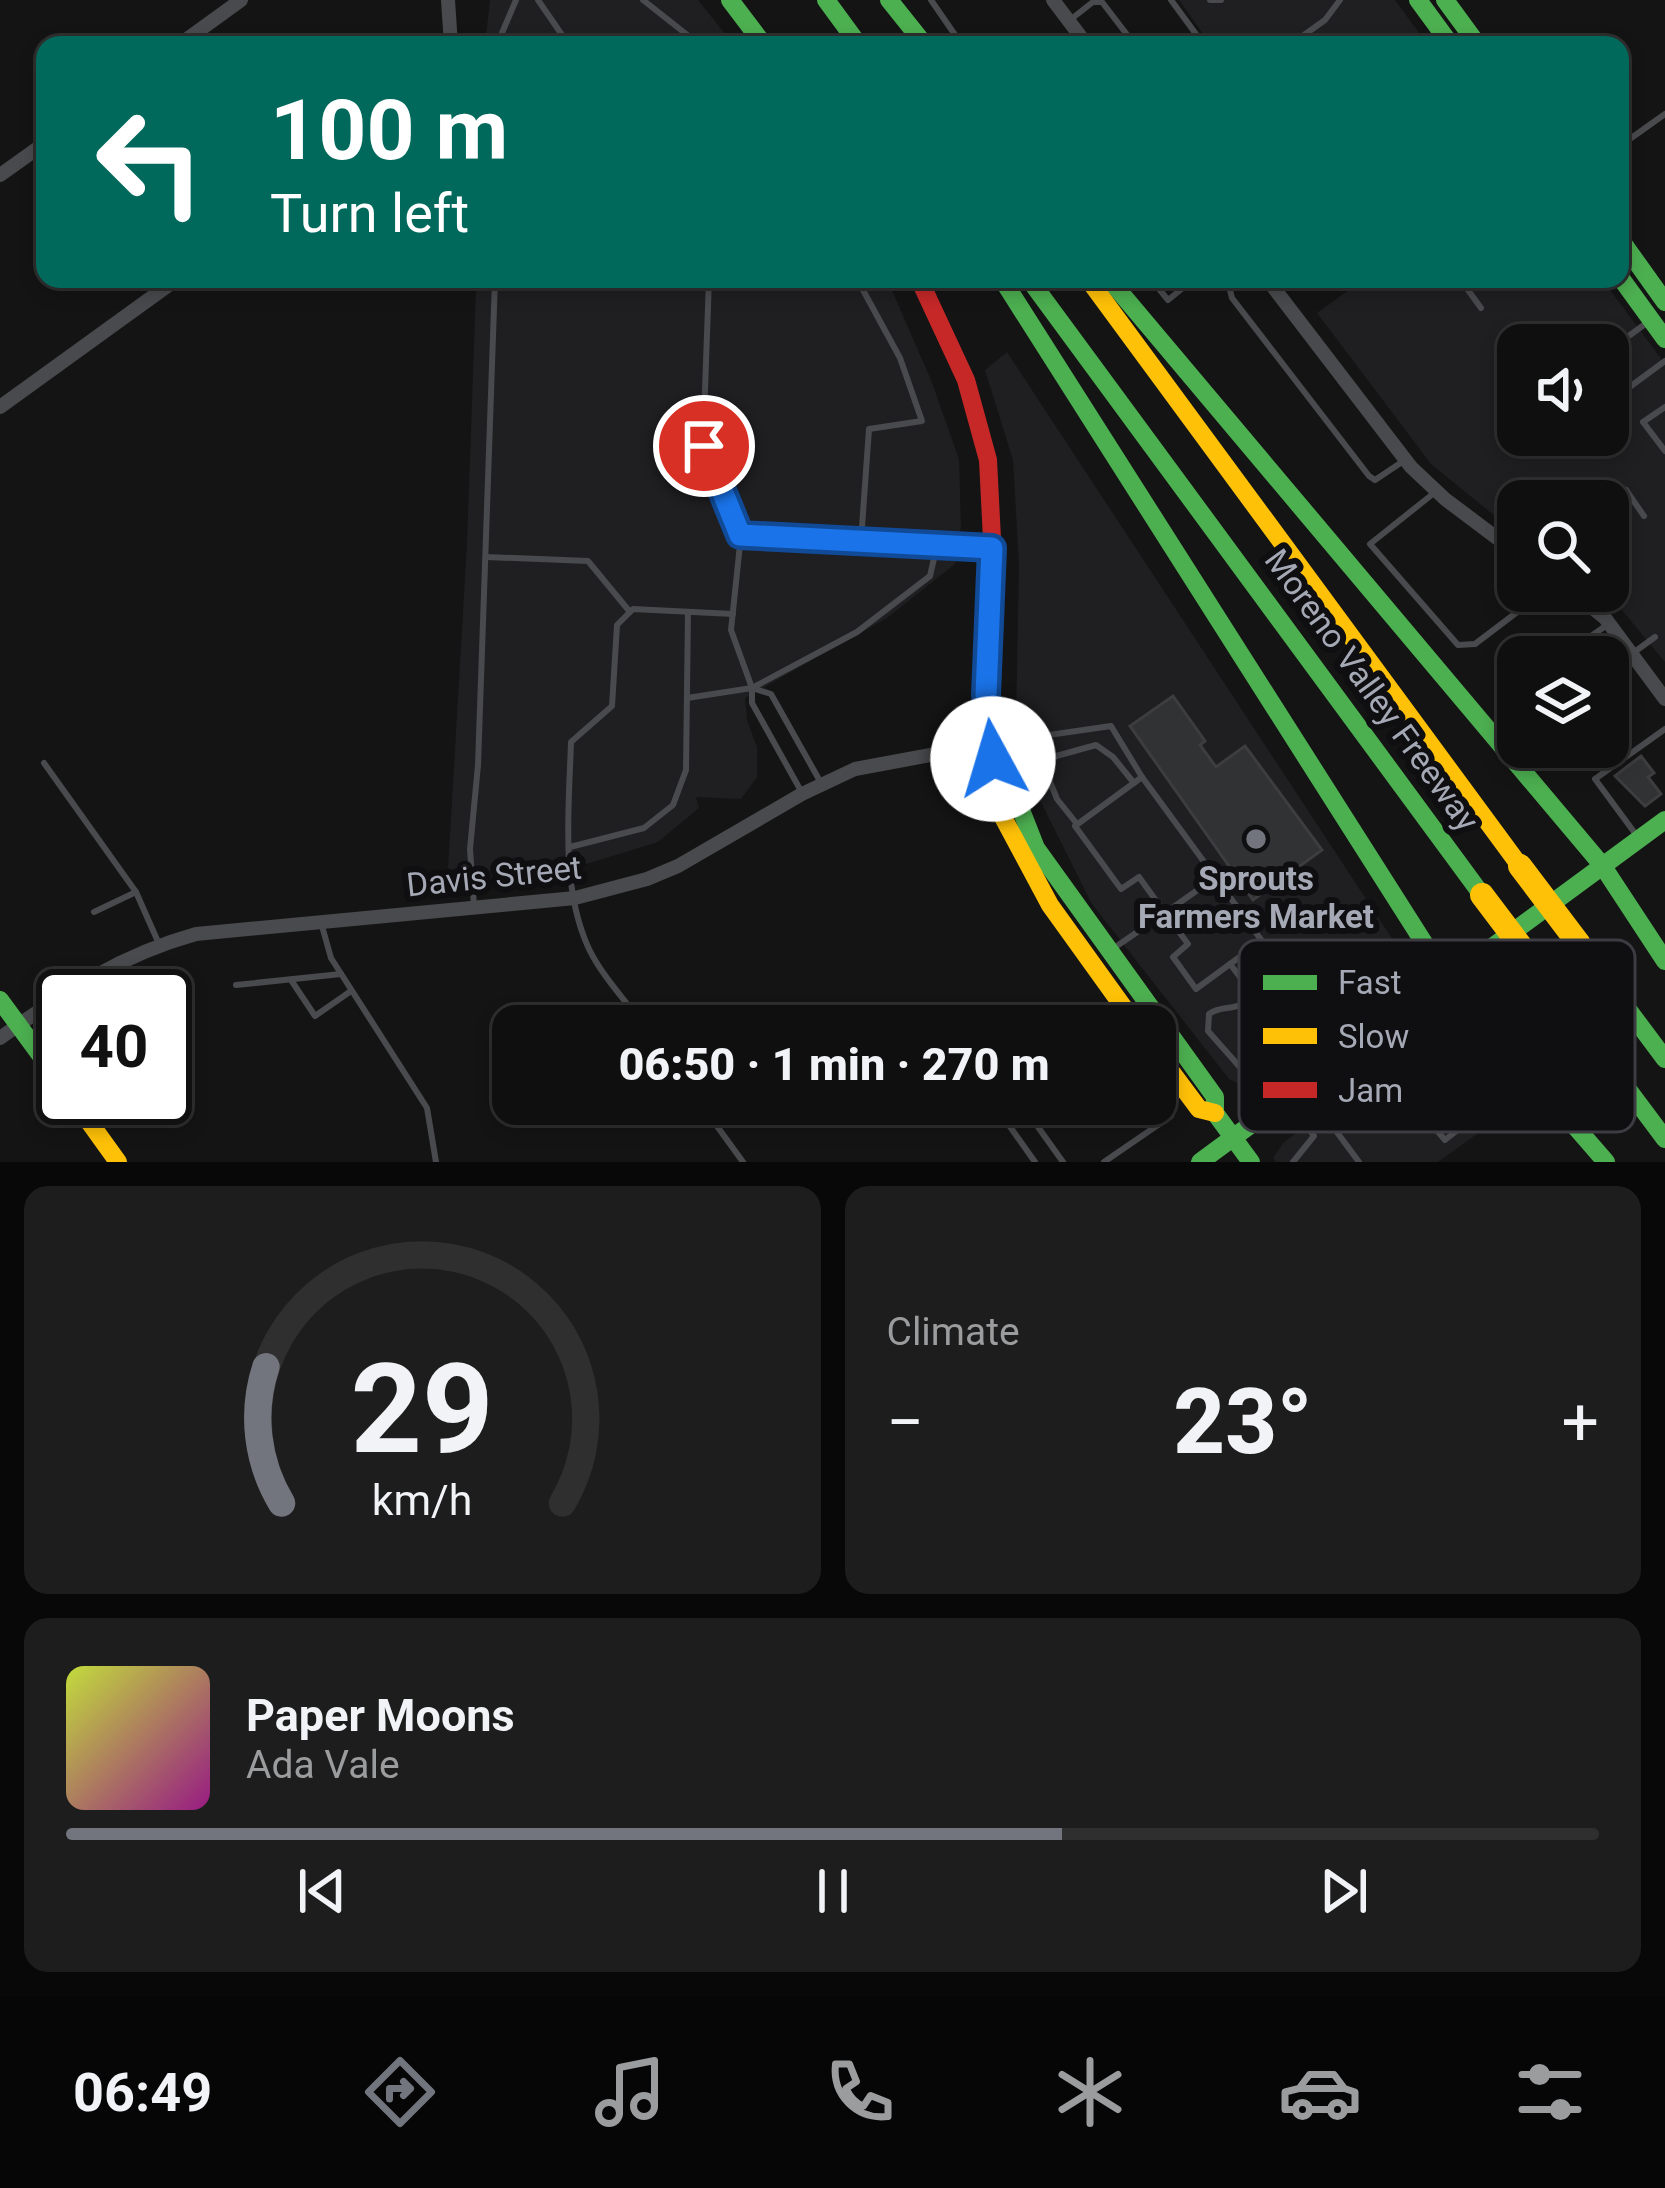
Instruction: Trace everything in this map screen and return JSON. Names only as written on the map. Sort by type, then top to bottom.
[{"type":"main road","points":[[730,0],[757,36]]},
{"type":"main road","points":[[825,0],[850,36]]},
{"type":"main road","points":[[887,0],[914,36]]},
{"type":"main road","points":[[1418,0],[1444,36]]},
{"type":"main road","points":[[1445,0],[1471,36]]},
{"type":"main road","points":[[1629,257],[1660,320]]},
{"type":"main road","points":[[1629,287],[1660,320]]},
{"type":"main road","points":[[923,288],[962,368],[991,485],[986,695],[991,751],[986,772],[997,812],[1029,878],[1122,1005]]},
{"type":"main road","points":[[1008,288],[1422,940]]},
{"type":"main road","name":"Moreno Valley Freeway","points":[[1036,288],[1515,940]]},
{"type":"main road","name":"Moreno Valley Freeway","points":[[1095,288],[1576,940]]},
{"type":"main road","points":[[1117,288],[1602,866],[1665,961]]},
{"type":"main road","points":[[991,751],[1005,768],[1036,848],[1215,1096],[1215,1113],[1251,1162]]},
{"type":"main road","points":[[1501,940],[1657,831]]},
{"type":"main road","points":[[0,1000],[9,1031],[36,1058]]},
{"type":"main road","name":"Moreno Valley Freeway","points":[[1635,1019],[1665,1059]]},
{"type":"main road","points":[[1176,1078],[1199,1109],[1215,1113]]},
{"type":"main road","name":"Moreno Valley Freeway","points":[[1635,1098],[1665,1138]]},
{"type":"main road","points":[[91,1125],[118,1162]]},
{"type":"main road","points":[[1200,1162],[1241,1132]]},
{"type":"main road","points":[[1580,1132],[1606,1162]]},
{"type":"street","points":[[191,36],[241,0]]},
{"type":"street","points":[[448,0],[450,36]]},
{"type":"street","points":[[1053,0],[1080,36]]},
{"type":"street","points":[[0,175],[36,149]]},
{"type":"street","points":[[0,407],[165,288]]},
{"type":"street","points":[[1274,288],[1406,460],[1497,538]]},
{"type":"street","points":[[1597,612],[1660,680],[1665,699]]},
{"type":"street","name":"Davis Street","points":[[9,1031],[79,982],[159,944],[196,934],[575,898],[678,866],[855,769],[991,751]]},
{"type":"lane","points":[[502,36],[516,0]]},
{"type":"lane","points":[[538,0],[563,36]]},
{"type":"lane","points":[[643,0],[689,36]]},
{"type":"lane","points":[[931,0],[956,36]]},
{"type":"lane","points":[[1171,0],[1197,36]]},
{"type":"lane","points":[[1210,0],[1221,0]]},
{"type":"lane","points":[[1303,36],[1325,20],[1340,0]]},
{"type":"lane","points":[[1069,21],[1093,2],[1102,2],[1129,36]]},
{"type":"lane","points":[[1629,140],[1665,114]]},
{"type":"lane","points":[[474,906],[470,849],[478,765],[495,288]]},
{"type":"lane","points":[[710,288],[704,446],[740,535],[731,630],[752,688],[752,703],[802,794]]},
{"type":"lane","points":[[861,288],[900,358],[922,421],[869,429],[861,541]]},
{"type":"lane","points":[[1158,288],[1168,300],[1183,288]]},
{"type":"lane","points":[[1232,288],[1232,298],[1369,476],[1376,480],[1406,460]]},
{"type":"lane","points":[[1467,288],[1481,308]]},
{"type":"lane","points":[[1629,338],[1660,320]]},
{"type":"lane","points":[[1629,387],[1665,361]]},
{"type":"lane","points":[[1665,406],[1643,422],[1665,451]]},
{"type":"lane","points":[[1437,491],[1370,544],[1458,645],[1475,644],[1517,612]]},
{"type":"lane","points":[[1629,494],[1644,516]]},
{"type":"lane","points":[[740,535],[992,548]]},
{"type":"lane","points":[[687,698],[752,688],[857,632],[930,576],[937,544]]},
{"type":"lane","points":[[486,557],[588,561],[630,612]]},
{"type":"lane","points":[[629,1005],[592,955],[575,898],[570,847],[572,742],[612,706],[617,625],[630,612],[733,614]]},
{"type":"lane","points":[[570,847],[644,828],[673,805],[686,770],[688,612]]},
{"type":"lane","points":[[1591,636],[1610,623]]},
{"type":"lane","points":[[1630,649],[1655,637]]},
{"type":"lane","points":[[752,688],[772,694],[822,785]]},
{"type":"lane","points":[[991,751],[1111,726],[1142,777],[1261,940]]},
{"type":"lane","points":[[1657,831],[1595,779],[1665,729]]},
{"type":"lane","points":[[1134,783],[1113,757],[1096,746],[1049,758],[1044,767],[1046,780],[1121,890],[1139,877],[1188,944],[1173,957],[1196,989],[1239,958]]},
{"type":"lane","points":[[44,763],[136,892],[159,944]]},
{"type":"lane","points":[[1077,824],[1142,777]]},
{"type":"lane","points":[[1108,952],[1216,877]]},
{"type":"lane","points":[[94,913],[136,892]]},
{"type":"lane","points":[[321,922],[340,974],[427,1108],[436,1162]]},
{"type":"lane","points":[[1230,964],[1239,976]]},
{"type":"lane","points":[[236,986],[340,974]]},
{"type":"lane","points":[[291,980],[315,1016],[351,991]]},
{"type":"lane","points":[[1239,1008],[1214,1010],[1208,1031],[1239,1066]]},
{"type":"lane","points":[[716,1125],[743,1162]]},
{"type":"lane","points":[[1009,1125],[1035,1162]]},
{"type":"lane","points":[[1038,1125],[1063,1162]]},
{"type":"lane","points":[[1104,1162],[1158,1125]]},
{"type":"lane","points":[[1312,1132],[1314,1136]]},
{"type":"lane","points":[[1293,1162],[1319,1132]]},
{"type":"lane","points":[[1338,1132],[1359,1162]]},
{"type":"shaded area","points":[[490,0],[698,0],[727,36],[486,36]]},
{"type":"shaded area","points":[[1179,0],[1395,0],[1421,36],[1205,36]]},
{"type":"shaded area","points":[[476,288],[891,288],[959,459],[961,526],[955,564],[887,618],[745,698],[757,747],[757,777],[741,799],[696,797],[699,808],[658,842],[593,862],[547,874],[447,886]]},
{"type":"shaded area","points":[[1352,288],[1609,288],[1665,364],[1665,662],[1623,612],[1629,612],[1629,480],[1497,480],[1497,518],[1431,464],[1317,313]]},
{"type":"shaded area","points":[[1007,352],[1393,940],[1239,940],[1239,1084],[1229,1079],[1176,1011],[1176,1005],[1171,1005],[1092,904],[1029,778],[1016,723],[1019,565],[1013,460],[985,370]]},
{"type":"shaded area","points":[[1298,1132],[1480,1132],[1438,1162],[1276,1162],[1273,1158]]},
{"type":"building","points":[[1173,696],[1205,741],[1200,745],[1216,767],[1245,746],[1322,850],[1253,900],[1130,726]]},
{"type":"building","points":[[1641,756],[1654,773],[1648,777],[1661,794],[1645,806],[1615,776]]},
{"type":"traffic: fast","points":[[730,0],[757,36]]},
{"type":"traffic: fast","points":[[826,0],[852,36]]},
{"type":"traffic: fast","points":[[889,0],[918,36]]},
{"type":"traffic: fast","points":[[1418,0],[1444,36]]},
{"type":"traffic: fast","points":[[1445,0],[1471,36]]},
{"type":"traffic: fast","points":[[1629,252],[1665,302]]},
{"type":"traffic: fast","points":[[1008,288],[1422,940]]},
{"type":"traffic: fast","points":[[1036,288],[1482,895]]},
{"type":"traffic: fast","points":[[1117,288],[1602,865],[1665,961]]},
{"type":"traffic: fast","points":[[1628,288],[1665,339]]},
{"type":"traffic: fast","points":[[993,759],[1012,787],[1036,848],[1215,1097],[1215,1113],[1251,1162]]},
{"type":"traffic: fast","points":[[1502,940],[1665,820]]},
{"type":"traffic: fast","points":[[0,1000],[36,1049]]},
{"type":"traffic: fast","points":[[1635,1019],[1665,1059]]},
{"type":"traffic: fast","points":[[1635,1099],[1665,1139]]},
{"type":"traffic: fast","points":[[1200,1162],[1241,1132]]},
{"type":"traffic: fast","points":[[1580,1132],[1606,1162]]},
{"type":"traffic: slow","points":[[1095,288],[1520,866]]},
{"type":"traffic: slow","points":[[997,806],[1050,905],[1122,1005]]},
{"type":"traffic: slow","points":[[1520,866],[1576,940]]},
{"type":"traffic: slow","points":[[1482,895],[1516,940]]},
{"type":"traffic: slow","points":[[1176,1078],[1199,1109],[1215,1113]]},
{"type":"traffic: slow","points":[[91,1125],[118,1162]]},
{"type":"traffic: jam","points":[[923,288],[966,380],[988,460],[992,539],[986,691],[991,753],[986,772],[997,806]]},
{"type":"place","name":"Sprouts Farmers Market","points":[[1256,839]]},
{"type":"route","points":[[704,446],[740,535],[992,548],[986,695],[993,759]]}]
